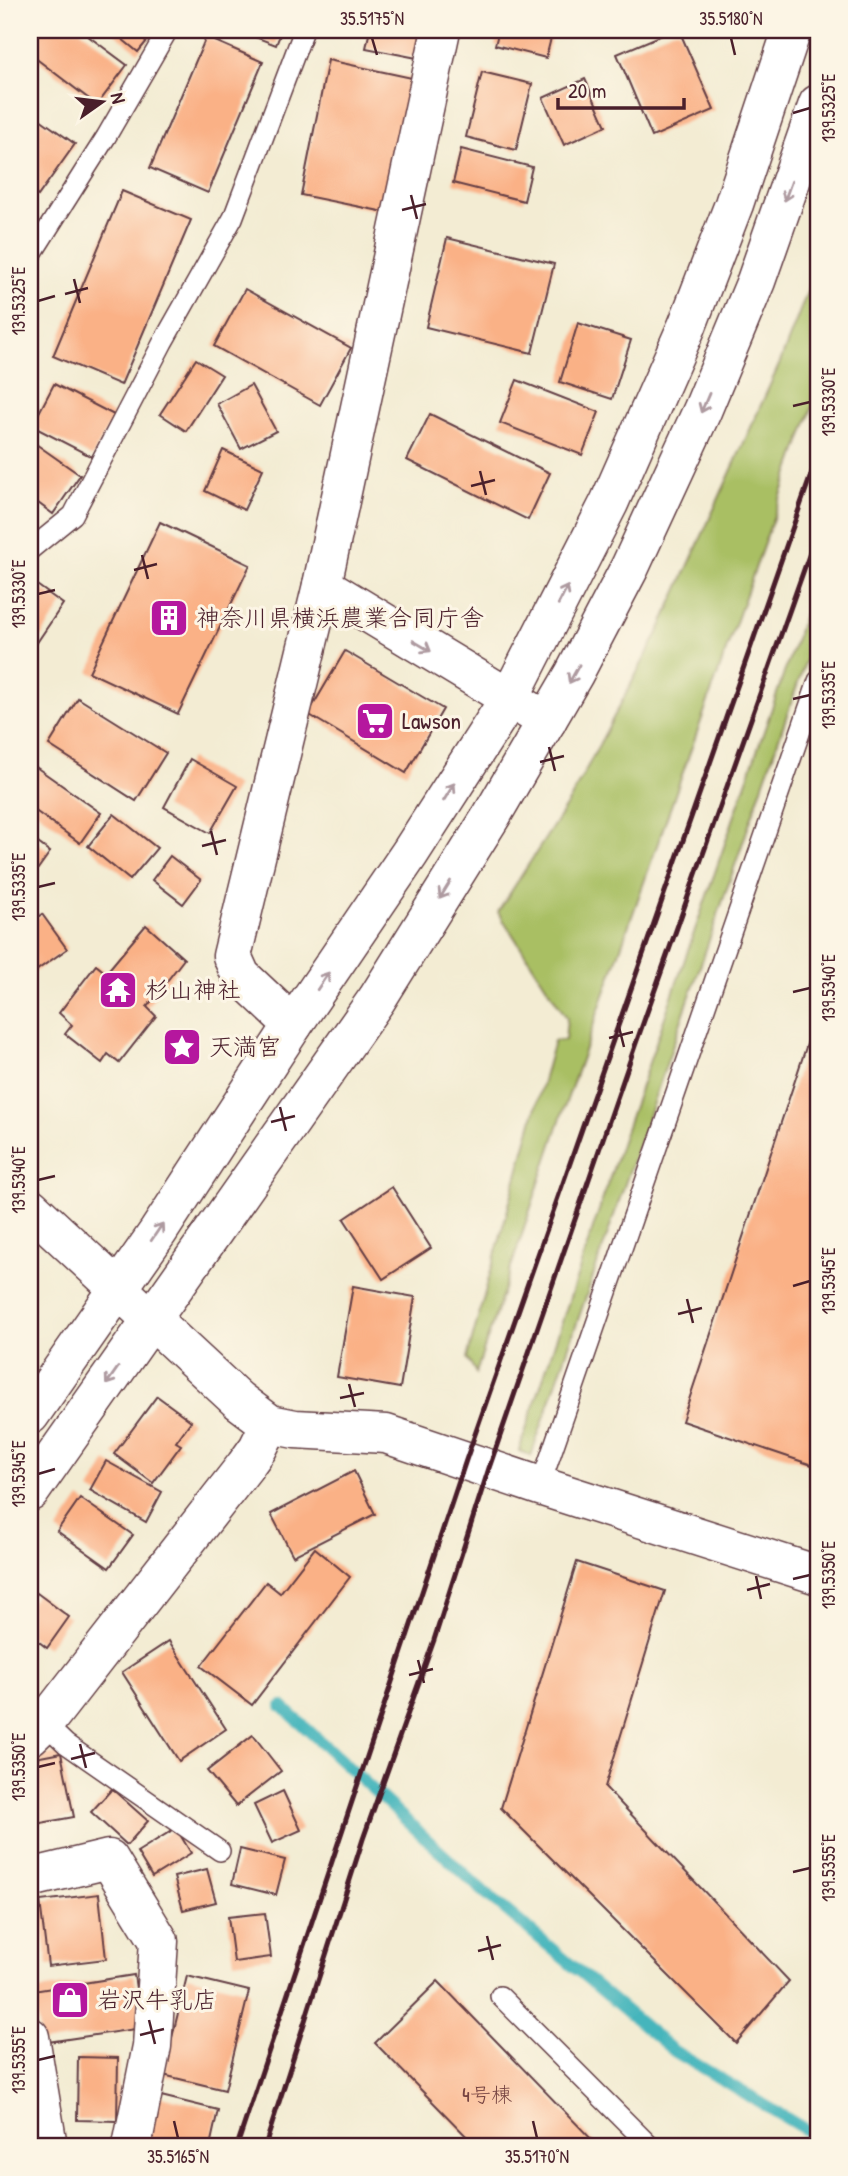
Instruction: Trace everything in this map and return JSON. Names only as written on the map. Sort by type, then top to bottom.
[{"type":"street","points":[[293,1025],[241,976],[232,956],[322,585],[441,30]]},
{"type":"street","points":[[30,1415],[119,1289],[410,853],[509,699],[609,503],[687,326],[734,204],[792,30]]},
{"type":"street","points":[[30,1492],[377,999],[492,815],[575,674],[630,566],[702,411],[756,281],[818,104]]},
{"type":"street","points":[[322,585],[547,721]]},
{"type":"street","points":[[30,1207],[238,1400],[270,1424],[295,1429],[386,1434],[818,1575]]},
{"type":"street","points":[[37,1729],[245,1466],[270,1424]]},
{"type":"street","points":[[30,1878],[110,1859],[159,1941],[152,2046],[132,2146]]},
{"type":"street","points":[[30,2036],[48,2146]]},
{"type":"lane","points":[[30,257],[106,137],[168,30]]},
{"type":"lane","points":[[30,550],[73,515],[163,342],[233,218],[304,30]]},
{"type":"lane","points":[[540,1486],[818,681]]},
{"type":"lane","points":[[37,1729],[66,1744],[220,1851]]},
{"type":"lane","points":[[500,1996],[650,2146]]},
{"type":"green space","points":[[818,264],[818,391],[563,1111],[476,1373],[467,1358],[554,1041],[565,1040],[567,1018],[498,912],[570,800],[659,631],[779,365]]},
{"type":"green space","points":[[818,575],[818,625],[531,1456],[519,1451],[625,1132]]},
{"type":"building","points":[[30,30],[80,30],[127,65],[97,105],[30,54]]},
{"type":"building","points":[[111,30],[156,30],[138,52]]},
{"type":"building","points":[[237,30],[282,30],[276,45]]},
{"type":"building","points":[[370,30],[422,30],[417,58],[366,48]]},
{"type":"building","points":[[499,30],[553,30],[546,58],[495,45]]},
{"type":"building","points":[[679,30],[714,110],[652,137],[617,54]]},
{"type":"building","points":[[206,37],[263,62],[208,193],[150,168]]},
{"type":"building","points":[[328,60],[412,78],[385,212],[301,195]]},
{"type":"building","points":[[482,72],[532,84],[516,150],[466,137]]},
{"type":"building","points":[[585,79],[606,126],[564,145],[543,98]]},
{"type":"building","points":[[30,112],[75,144],[38,196],[30,190]]},
{"type":"building","points":[[461,149],[532,167],[524,201],[453,183]]},
{"type":"building","points":[[122,191],[191,220],[121,385],[53,356]]},
{"type":"building","points":[[447,238],[554,264],[532,353],[426,327]]},
{"type":"building","points":[[245,289],[351,348],[320,405],[214,346]]},
{"type":"building","points":[[578,323],[631,340],[612,399],[560,382]]},
{"type":"building","points":[[196,359],[222,375],[186,431],[160,414]]},
{"type":"building","points":[[517,380],[599,412],[582,455],[500,423]]},
{"type":"building","points":[[54,384],[114,415],[92,457],[32,426]]},
{"type":"building","points":[[251,385],[276,431],[241,449],[217,404]]},
{"type":"building","points":[[430,414],[550,473],[528,520],[407,460]]},
{"type":"building","points":[[33,442],[80,475],[53,514],[30,497],[30,447]]},
{"type":"building","points":[[223,450],[263,469],[244,510],[205,491]]},
{"type":"building","name":"神奈川県横浜農業合同庁舎","points":[[160,522],[250,565],[178,714],[89,672]]},
{"type":"building","points":[[30,580],[63,604],[30,653]]},
{"type":"building","points":[[345,651],[443,709],[406,773],[308,714]]},
{"type":"building","points":[[78,698],[166,753],[136,801],[49,745]]},
{"type":"building","points":[[190,759],[237,786],[210,833],[164,807]]},
{"type":"building","points":[[33,765],[101,813],[80,843],[30,807],[30,770]]},
{"type":"building","points":[[114,814],[157,848],[130,880],[88,846]]},
{"type":"building","points":[[30,837],[50,852],[30,880]]},
{"type":"building","points":[[170,856],[201,880],[183,904],[152,880]]},
{"type":"building","points":[[42,914],[67,949],[30,975],[30,923]]},
{"type":"building","name":"杉山神社","points":[[146,925],[184,959],[147,1007],[156,1016],[119,1063],[108,1054],[102,1063],[65,1034],[72,1025],[59,1013],[96,965],[106,973]]},
{"type":"building","points":[[818,1011],[818,1467],[682,1421]]},
{"type":"building","points":[[392,1187],[431,1248],[383,1279],[344,1219]]},
{"type":"building","points":[[353,1286],[415,1297],[400,1388],[337,1377]]},
{"type":"building","points":[[157,1396],[191,1421],[176,1442],[181,1445],[153,1483],[114,1454]]},
{"type":"building","points":[[106,1461],[162,1492],[146,1522],[90,1490]]},
{"type":"building","points":[[354,1471],[375,1514],[293,1556],[271,1514]]},
{"type":"building","points":[[80,1498],[133,1535],[109,1568],[57,1531]]},
{"type":"building","points":[[315,1548],[350,1577],[252,1705],[201,1666],[266,1582],[280,1593]]},
{"type":"building","points":[[577,1562],[665,1591],[605,1787],[789,1981],[736,2043],[501,1808]]},
{"type":"building","points":[[37,1593],[69,1617],[47,1648],[30,1635],[30,1603]]},
{"type":"building","points":[[169,1641],[226,1729],[179,1761],[122,1672]]},
{"type":"building","points":[[253,1735],[281,1771],[236,1806],[207,1771]]},
{"type":"building","points":[[61,1753],[74,1817],[30,1825],[30,1759]]},
{"type":"building","points":[[112,1789],[148,1821],[127,1845],[91,1812]]},
{"type":"building","points":[[283,1791],[301,1830],[272,1843],[254,1805]]},
{"type":"building","points":[[176,1828],[191,1853],[152,1877],[137,1852]]},
{"type":"building","points":[[240,1849],[285,1860],[276,1895],[232,1884]]},
{"type":"building","points":[[207,1869],[216,1902],[183,1910],[174,1877]]},
{"type":"building","points":[[99,1894],[106,1959],[48,1966],[40,1901]]},
{"type":"building","points":[[265,1913],[271,1957],[234,1962],[228,1917]]},
{"type":"building","points":[[134,1975],[142,2028],[41,2043],[33,1991]]},
{"type":"building","points":[[187,1976],[249,1991],[225,2090],[163,2075]]},
{"type":"building","points":[[438,1981],[598,2146],[476,2146],[375,2043]]},
{"type":"building","points":[[78,2057],[118,2058],[117,2121],[77,2120]]},
{"type":"building","points":[[157,2095],[218,2110],[210,2146],[145,2146]]},
{"type":"waterway","points":[[282,1706],[483,1891],[674,2051],[818,2137]]},
{"type":"railway","points":[[237,2146],[466,1460],[818,455]]},
{"type":"railway","points":[[265,2146],[363,1839],[434,1640],[489,1468],[818,530]]},
{"type":"place","name":"神奈川県横浜農業合同庁舎","points":[[169,618]]},
{"type":"place","name":"Lawson","points":[[375,721]]},
{"type":"place","name":"杉山神社","points":[[118,990]]},
{"type":"place","name":"天満宮","points":[[182,1047]]},
{"type":"place","name":"岩沢牛乳店","points":[[70,2000]]}]
